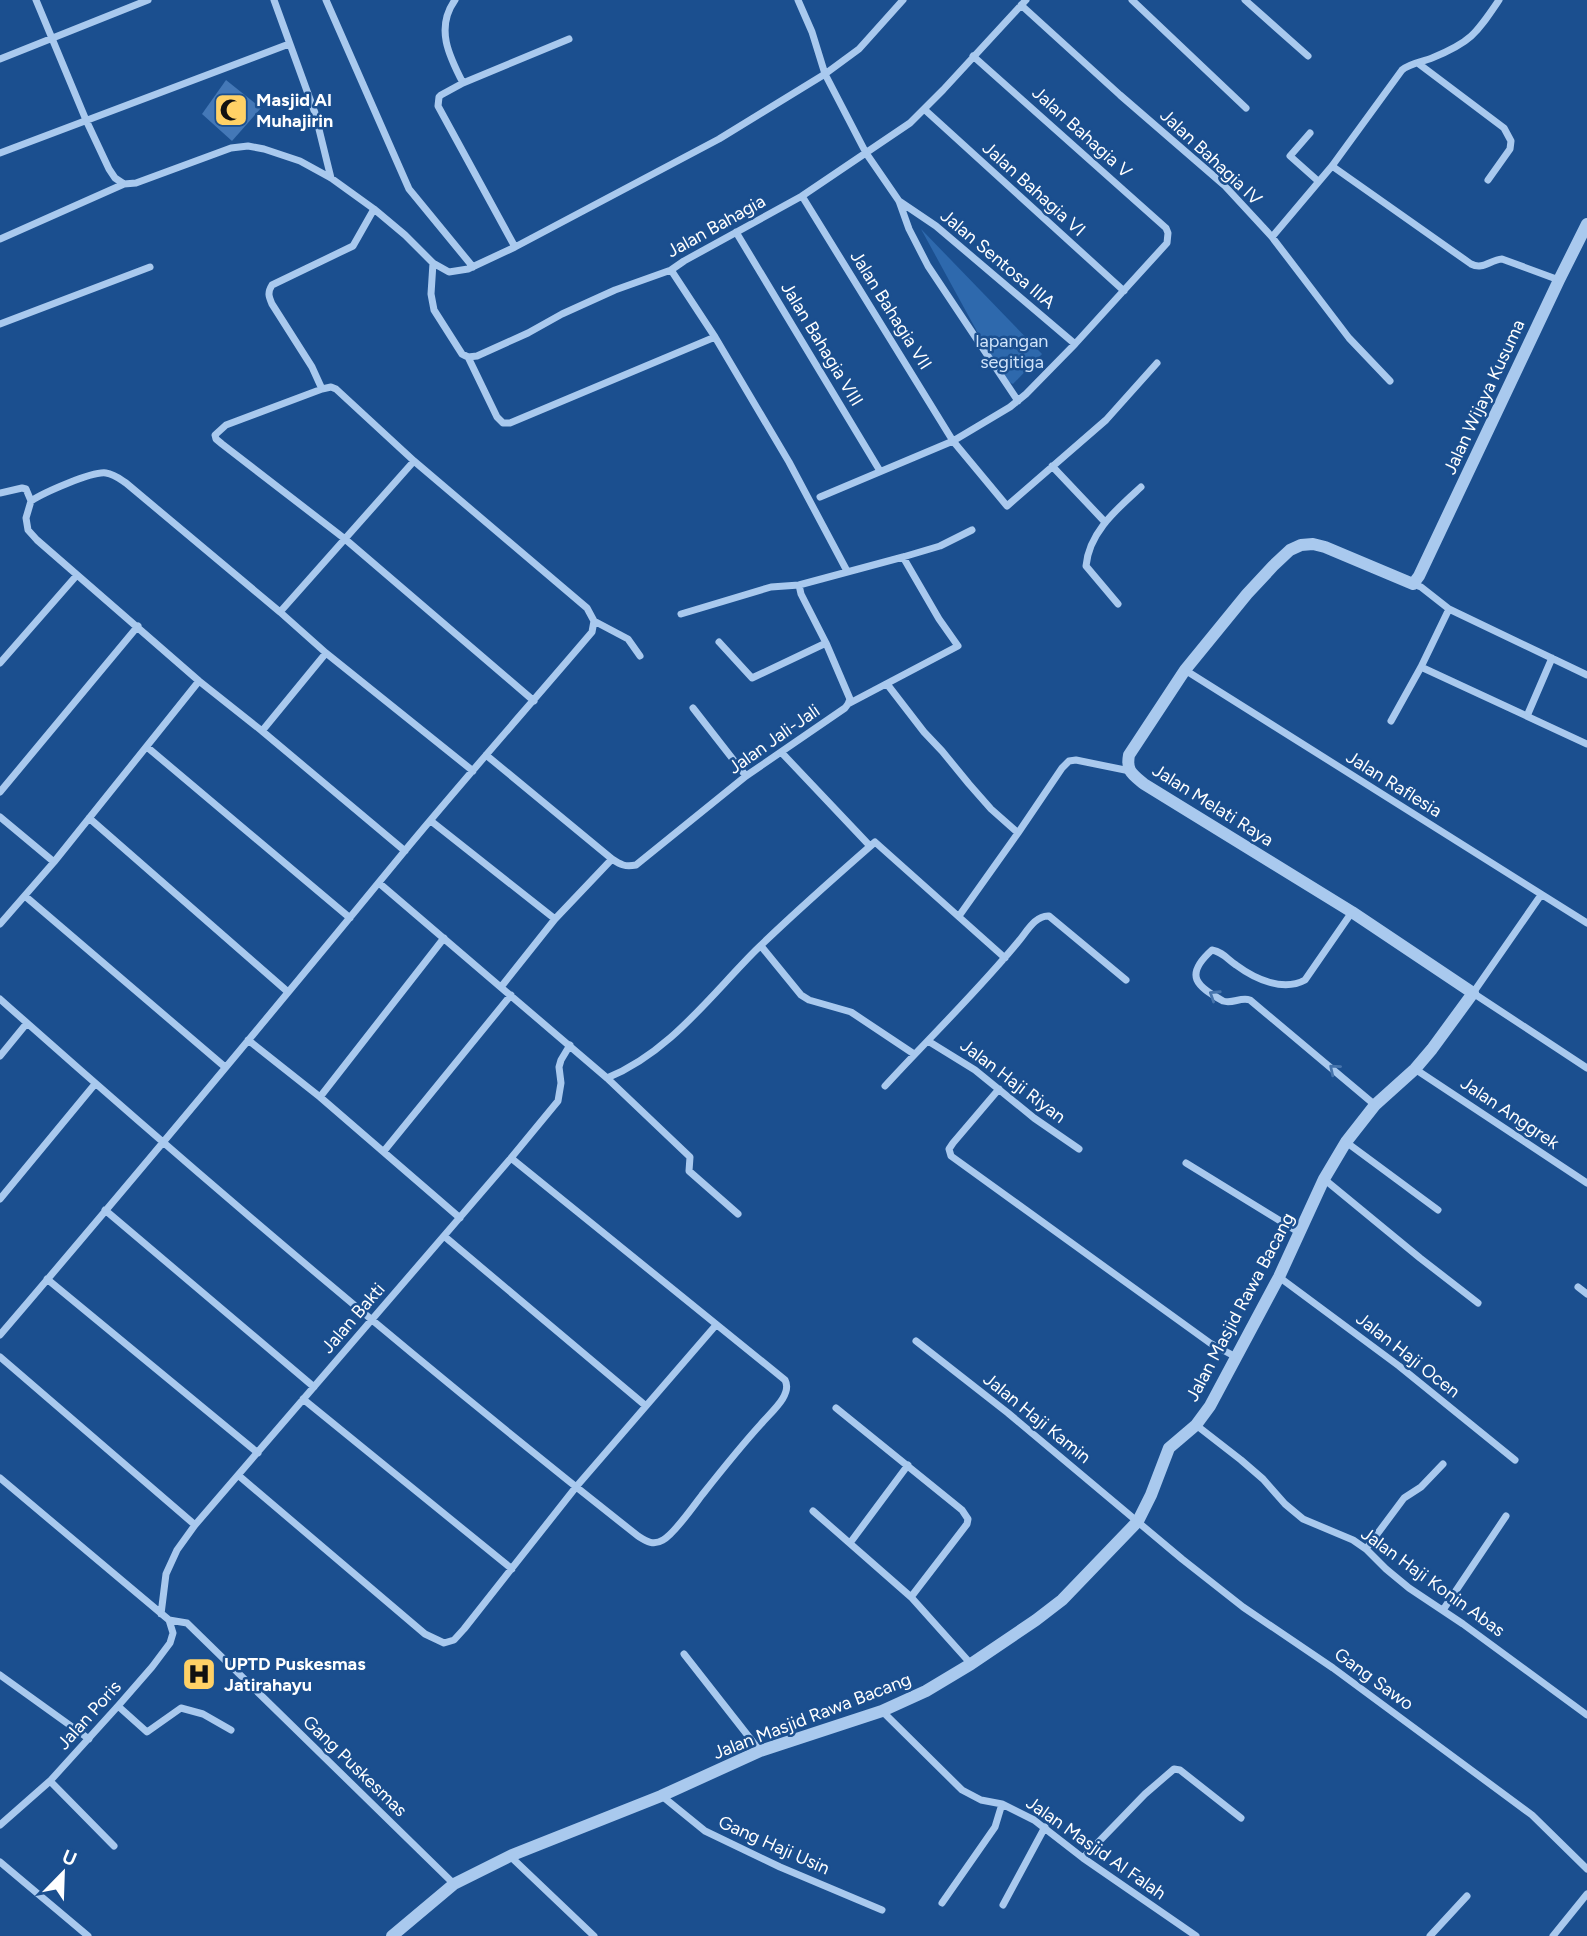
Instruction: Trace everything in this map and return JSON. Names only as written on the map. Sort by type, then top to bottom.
[{"type":"street","points":[[36,0],[109,169],[115,178],[124,184]]},
{"type":"street","points":[[0,59],[148,0]]},
{"type":"street","points":[[274,0],[315,113],[331,178]]},
{"type":"street","points":[[326,0],[409,189],[473,267]]},
{"type":"street","points":[[455,0],[449,8],[444,27],[445,40],[463,83]]},
{"type":"street","points":[[798,0],[812,32],[825,74],[866,153],[899,201],[909,229],[928,266],[1018,401]]},
{"type":"street","points":[[0,239],[124,184],[136,183],[213,153],[248,146],[300,161],[331,178],[405,235],[433,264],[449,272],[468,269],[719,139],[825,74],[859,49],[904,0]]},
{"type":"street","points":[[1132,0],[1246,108]]},
{"type":"street","points":[[1245,0],[1308,56]]},
{"type":"street","points":[[1272,237],[1332,166],[1402,70],[1409,64],[1419,64],[1456,48],[1472,37],[1479,31],[1499,0]]},
{"type":"street","name":"Jalan Bahagia","points":[[468,358],[528,333],[615,290],[671,270],[802,196],[909,123],[1024,2]]},
{"type":"street","name":"Jalan Bahagia IV","points":[[1024,2],[1120,95],[1224,185],[1272,237],[1349,338],[1390,381]]},
{"type":"street","points":[[515,247],[438,106],[439,97],[463,83],[569,38]]},
{"type":"street","points":[[0,153],[289,44]]},
{"type":"street","name":"Jalan Bahagia V","points":[[973,56],[1161,223],[1168,233],[1167,243],[1124,291]]},
{"type":"street","points":[[1419,64],[1504,128],[1509,135],[1510,149],[1488,180]]},
{"type":"street","name":"Jalan Bahagia VI","points":[[924,109],[1124,291]]},
{"type":"street","points":[[1310,133],[1290,156],[1318,181]]},
{"type":"street","points":[[1332,166],[1476,267],[1502,259],[1559,280]]},
{"type":"street","name":"Jalan Bahagia VII","points":[[802,196],[953,441],[1007,506],[1052,466]]},
{"type":"street","name":"Jalan Sentosa IIIA","points":[[899,201],[936,226],[1075,344]]},
{"type":"street","points":[[322,388],[312,367],[272,304],[268,290],[272,285],[353,246],[374,209]]},
{"type":"street","name":"Jalan Wijaya Kusuma","points":[[1413,584],[1587,224]]},
{"type":"street","name":"Jalan Bahagia VIII","points":[[736,232],[880,471]]},
{"type":"street","points":[[433,264],[431,294],[435,310],[461,354],[468,358],[496,417],[503,422],[510,423],[715,337]]},
{"type":"street","points":[[0,324],[150,267]]},
{"type":"street","points":[[671,270],[715,337],[789,462],[847,571]]},
{"type":"street","points":[[820,497],[953,441],[985,424],[1018,401],[1124,291]]},
{"type":"street","points":[[1105,522],[1052,466],[1106,421],[1157,363]]},
{"type":"street","points":[[534,701],[345,539],[216,439],[215,435],[219,430],[322,388],[336,389],[415,461],[587,608],[594,621],[628,639],[640,656]]},
{"type":"street","points":[[280,612],[415,461]]},
{"type":"street","points":[[405,851],[199,681],[28,530],[26,518],[31,501],[42,493],[102,472],[113,474],[127,483],[326,653],[473,771]]},
{"type":"street","points":[[1118,604],[1086,566],[1087,552],[1105,522],[1140,487]]},
{"type":"street","points":[[0,493],[26,489],[31,501]]},
{"type":"street","points":[[681,614],[771,587],[799,585],[903,557],[940,546],[972,530]]},
{"type":"street","name":"Jalan Melati Raya","points":[[1413,584],[1325,547],[1301,545],[1290,550],[1256,585],[1185,670],[1129,755],[1130,771],[1144,784],[1352,912],[1587,1068]]},
{"type":"street","name":"Jalan Jali-Jali","points":[[612,859],[628,867],[636,865],[746,776],[849,704],[958,646],[903,557]]},
{"type":"street","points":[[0,663],[77,575]]},
{"type":"street","points":[[1413,584],[1449,609],[1587,675]]},
{"type":"street","points":[[799,585],[850,699],[849,704]]},
{"type":"street","points":[[1391,721],[1449,609]]},
{"type":"street","points":[[2,1330],[592,632],[594,621]]},
{"type":"street","points":[[0,792],[138,626]]},
{"type":"street","points":[[719,642],[752,678],[826,643]]},
{"type":"street","points":[[262,731],[326,653]]},
{"type":"street","points":[[1527,716],[1552,658]]},
{"type":"street","points":[[1421,667],[1587,744]]},
{"type":"street","name":"Jalan Raflesia","points":[[1185,670],[1587,923]]},
{"type":"street","points":[[0,924],[54,862],[199,681]]},
{"type":"street","points":[[887,684],[917,724],[969,784],[1018,834]]},
{"type":"street","points":[[693,708],[746,776]]},
{"type":"street","points":[[147,747],[350,918]]},
{"type":"street","points":[[780,752],[870,846]]},
{"type":"street","points":[[486,755],[612,859],[555,919],[501,987]]},
{"type":"street","points":[[959,916],[1069,761],[1076,760],[1130,771]]},
{"type":"street","points":[[0,817],[54,862]]},
{"type":"street","points":[[89,818],[288,992]]},
{"type":"street","points":[[431,821],[555,919]]},
{"type":"street","points":[[607,1078],[620,1073],[647,1055],[685,1025],[761,946],[875,842],[1005,958]]},
{"type":"street","points":[[379,883],[607,1078],[690,1157],[689,1171],[738,1214]]},
{"type":"street","points":[[24,895],[225,1067]]},
{"type":"street","points":[[1473,993],[1541,895]]},
{"type":"street","points":[[1352,912],[1306,980],[1296,985],[1267,981],[1214,951],[1208,953],[1199,965],[1195,980],[1228,1003],[1240,998],[1250,1000],[1375,1105]]},
{"type":"street","points":[[885,1086],[1043,915],[1049,916],[1126,980]]},
{"type":"street","points":[[320,1097],[444,938]]},
{"type":"street","points":[[761,946],[801,995],[809,1000],[851,1012],[914,1054]]},
{"type":"street","name":"Jalan Masjid Rawa Bacang","points":[[392,1936],[454,1884],[510,1856],[661,1796],[760,1752],[882,1711],[926,1691],[971,1664],[1062,1600],[1138,1521],[1151,1495],[1168,1448],[1196,1425],[1210,1406],[1279,1277],[1325,1179],[1346,1142],[1375,1105],[1415,1069],[1473,993]]},
{"type":"street","points":[[384,1151],[511,995]]},
{"type":"street","points":[[0,999],[161,1143],[371,1320],[648,1543],[660,1542],[681,1521],[733,1454],[775,1407],[787,1391],[788,1385],[511,1158]]},
{"type":"street","points":[[0,1056],[27,1023]]},
{"type":"street","points":[[248,1040],[320,1097],[460,1218]]},
{"type":"street","name":"Jalan Haji Riyan","points":[[928,1041],[975,1070],[1034,1118],[1079,1149]]},
{"type":"street","name":"Jalan Bakti","points":[[161,1614],[166,1574],[177,1550],[195,1525],[558,1101],[561,1083],[559,1067],[570,1045]]},
{"type":"street","name":"Jalan Anggrek","points":[[1415,1069],[1587,1183]]},
{"type":"street","points":[[0,1199],[95,1084]]},
{"type":"street","points":[[999,1089],[953,1143],[949,1149],[951,1156],[1210,1343],[1236,1357]]},
{"type":"street","points":[[1346,1142],[1438,1210]]},
{"type":"street","points":[[1186,1163],[1300,1233]]},
{"type":"street","points":[[1325,1179],[1478,1303]]},
{"type":"street","points":[[106,1210],[314,1387]]},
{"type":"street","points":[[444,1236],[646,1406]]},
{"type":"street","name":"Jalan Haji Ocen","points":[[1279,1277],[1399,1366],[1515,1460]]},
{"type":"street","points":[[47,1279],[258,1453]]},
{"type":"street","points":[[1578,1287],[1587,1294]]},
{"type":"street","points":[[238,1475],[425,1634],[444,1643],[454,1640],[576,1487],[716,1325]]},
{"type":"street","name":"Jalan Haji Kamin","points":[[916,1341],[1138,1521]]},
{"type":"street","points":[[0,1357],[195,1525]]},
{"type":"street","points":[[303,1399],[512,1569]]},
{"type":"street","points":[[836,1408],[962,1510],[968,1519],[964,1529],[911,1597]]},
{"type":"street","name":"Jalan Haji Konin Abas","points":[[1196,1425],[1263,1479],[1285,1504],[1303,1519],[1353,1540],[1409,1588],[1587,1715]]},
{"type":"street","points":[[1366,1549],[1404,1498],[1421,1487],[1443,1464]]},
{"type":"street","points":[[850,1543],[908,1465]]},
{"type":"street","points":[[0,1478],[169,1620]]},
{"type":"street","points":[[813,1511],[911,1597],[971,1664]]},
{"type":"street","points":[[1443,1610],[1506,1516]]},
{"type":"street","name":"Gang Sawo","points":[[1138,1521],[1243,1607],[1333,1668],[1532,1815],[1587,1869]]},
{"type":"street","name":"Jalan Poris","points":[[1,1823],[50,1781],[118,1706],[170,1643],[173,1633],[169,1620]]},
{"type":"street","name":"Gang Puskesmas","points":[[169,1620],[187,1623],[454,1884]]},
{"type":"street","points":[[684,1654],[760,1752]]},
{"type":"street","points":[[0,1675],[89,1739]]},
{"type":"street","points":[[118,1706],[146,1732],[181,1708],[203,1714],[231,1730]]},
{"type":"street","name":"Jalan Masjid Al Falah","points":[[882,1711],[962,1790],[981,1800],[1003,1804],[1045,1827],[1083,1858],[1196,1936]]},
{"type":"street","points":[[1083,1858],[1145,1794],[1174,1769],[1181,1770],[1241,1818]]},
{"type":"street","points":[[50,1781],[114,1846]]},
{"type":"street","name":"Gang Haji Usin","points":[[661,1796],[705,1831],[780,1867],[882,1910]]},
{"type":"street","points":[[942,1903],[995,1827],[1003,1804]]},
{"type":"street","points":[[1003,1905],[1045,1827]]},
{"type":"street","points":[[510,1856],[594,1936]]},
{"type":"street","points":[[0,1862],[88,1936]]},
{"type":"street","points":[[1558,1934],[1587,1894]]},
{"type":"street","points":[[1430,1936],[1468,1896]]},
{"type":"green space","name":"lapangan segitiga","points":[[921,229],[1042,354],[1013,384],[1003,379]]},
{"type":"building","points":[[226,80],[261,108],[232,141],[202,114]]},
{"type":"place","name":"Masjid Al Muhajirin","points":[[231,110]]},
{"type":"place","name":"UPTD Puskesmas Jatirahayu","points":[[199,1674]]}]
